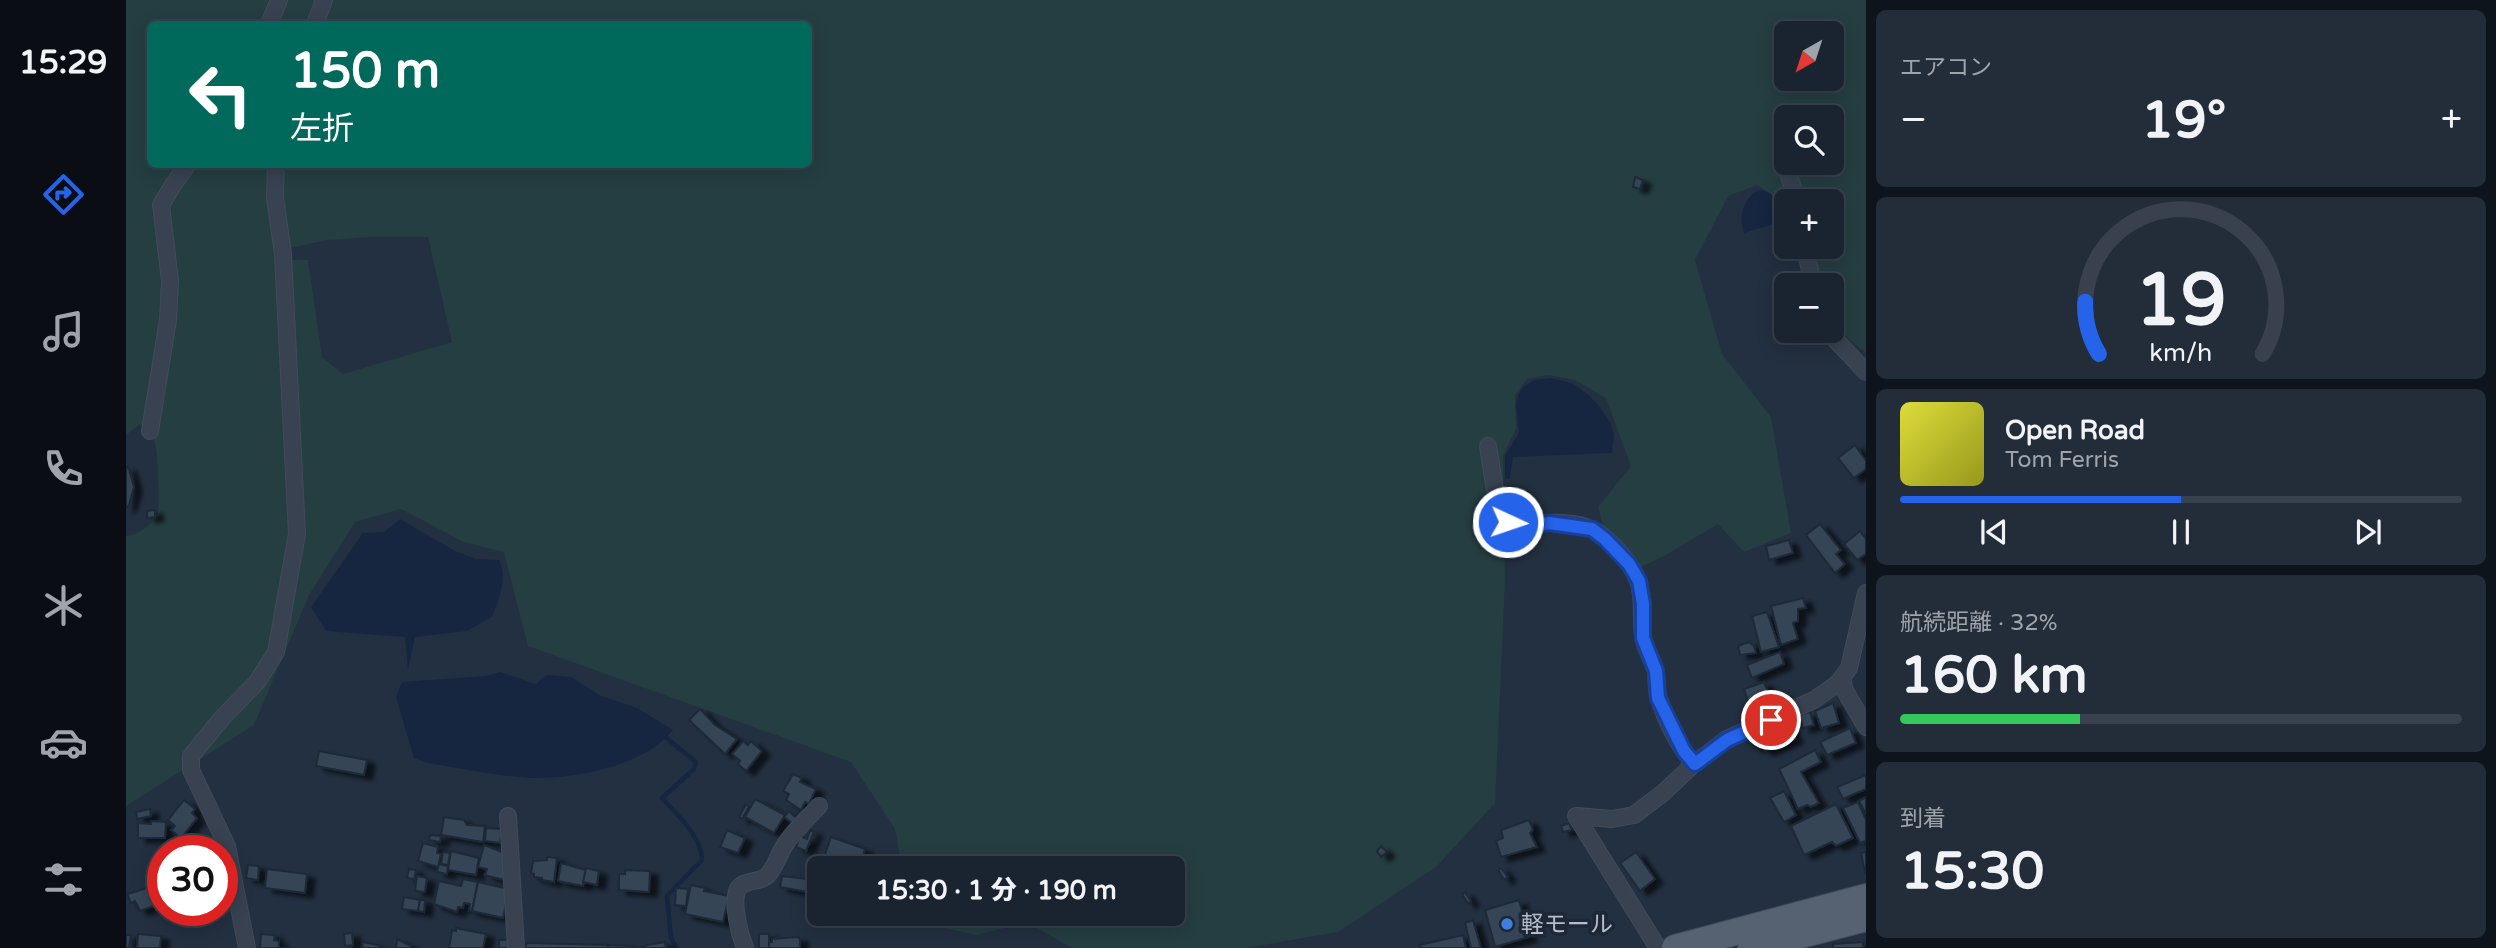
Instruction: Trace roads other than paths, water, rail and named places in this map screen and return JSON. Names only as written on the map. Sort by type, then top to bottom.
[{"type":"main road","points":[[1675,948],[1866,897]]},
{"type":"main road","points":[[1751,948],[1866,918]]},
{"type":"street","points":[[270,21],[279,0]]},
{"type":"street","points":[[315,21],[324,0]]},
{"type":"street","points":[[150,431],[169,320],[170,281],[161,205],[185,168]]},
{"type":"street","points":[[247,948],[228,846],[191,769],[191,756],[222,718],[257,682],[276,652],[298,534],[283,254],[275,197],[276,168]]},
{"type":"street","points":[[1839,343],[1866,372]]},
{"type":"street","points":[[1488,446],[1498,509],[1502,517],[1517,524],[1532,526],[1549,523],[1592,529],[1629,564],[1639,581],[1643,604],[1643,638],[1656,671],[1658,698],[1684,751],[1695,764]]},
{"type":"street","points":[[1658,948],[1576,816],[1612,818],[1634,814],[1727,740],[1814,700],[1843,679],[1849,668],[1866,593]]},
{"type":"street","points":[[1843,679],[1844,690],[1866,727]]},
{"type":"street","points":[[746,948],[738,929],[738,889],[745,883],[763,879],[772,871],[786,843],[819,806]]},
{"type":"street","points":[[508,816],[516,948]]},
{"type":"water","points":[[1760,190],[1774,197],[1774,224],[1744,233],[1743,208],[1754,193]]},
{"type":"water","points":[[1551,378],[1573,384],[1599,406],[1612,428],[1612,453],[1513,457],[1510,478],[1505,479],[1505,456],[1519,433],[1516,405],[1518,396],[1522,388],[1534,380]]},
{"type":"water","points":[[400,519],[455,551],[476,559],[499,560],[503,574],[502,589],[492,617],[467,631],[415,637],[408,670],[405,637],[326,631],[311,607],[363,533],[384,532]]},
{"type":"water","points":[[500,672],[536,684],[546,675],[571,677],[601,696],[637,708],[673,730],[660,743],[626,762],[567,776],[503,776],[427,763],[414,758],[396,697],[402,682],[486,676]]},
{"type":"waterway","points":[[664,736],[696,762],[694,769],[662,798],[693,834],[698,842],[702,860],[667,896],[671,938],[677,948]]},
{"type":"place","name":"軽モール","points":[[1507,924]]}]
